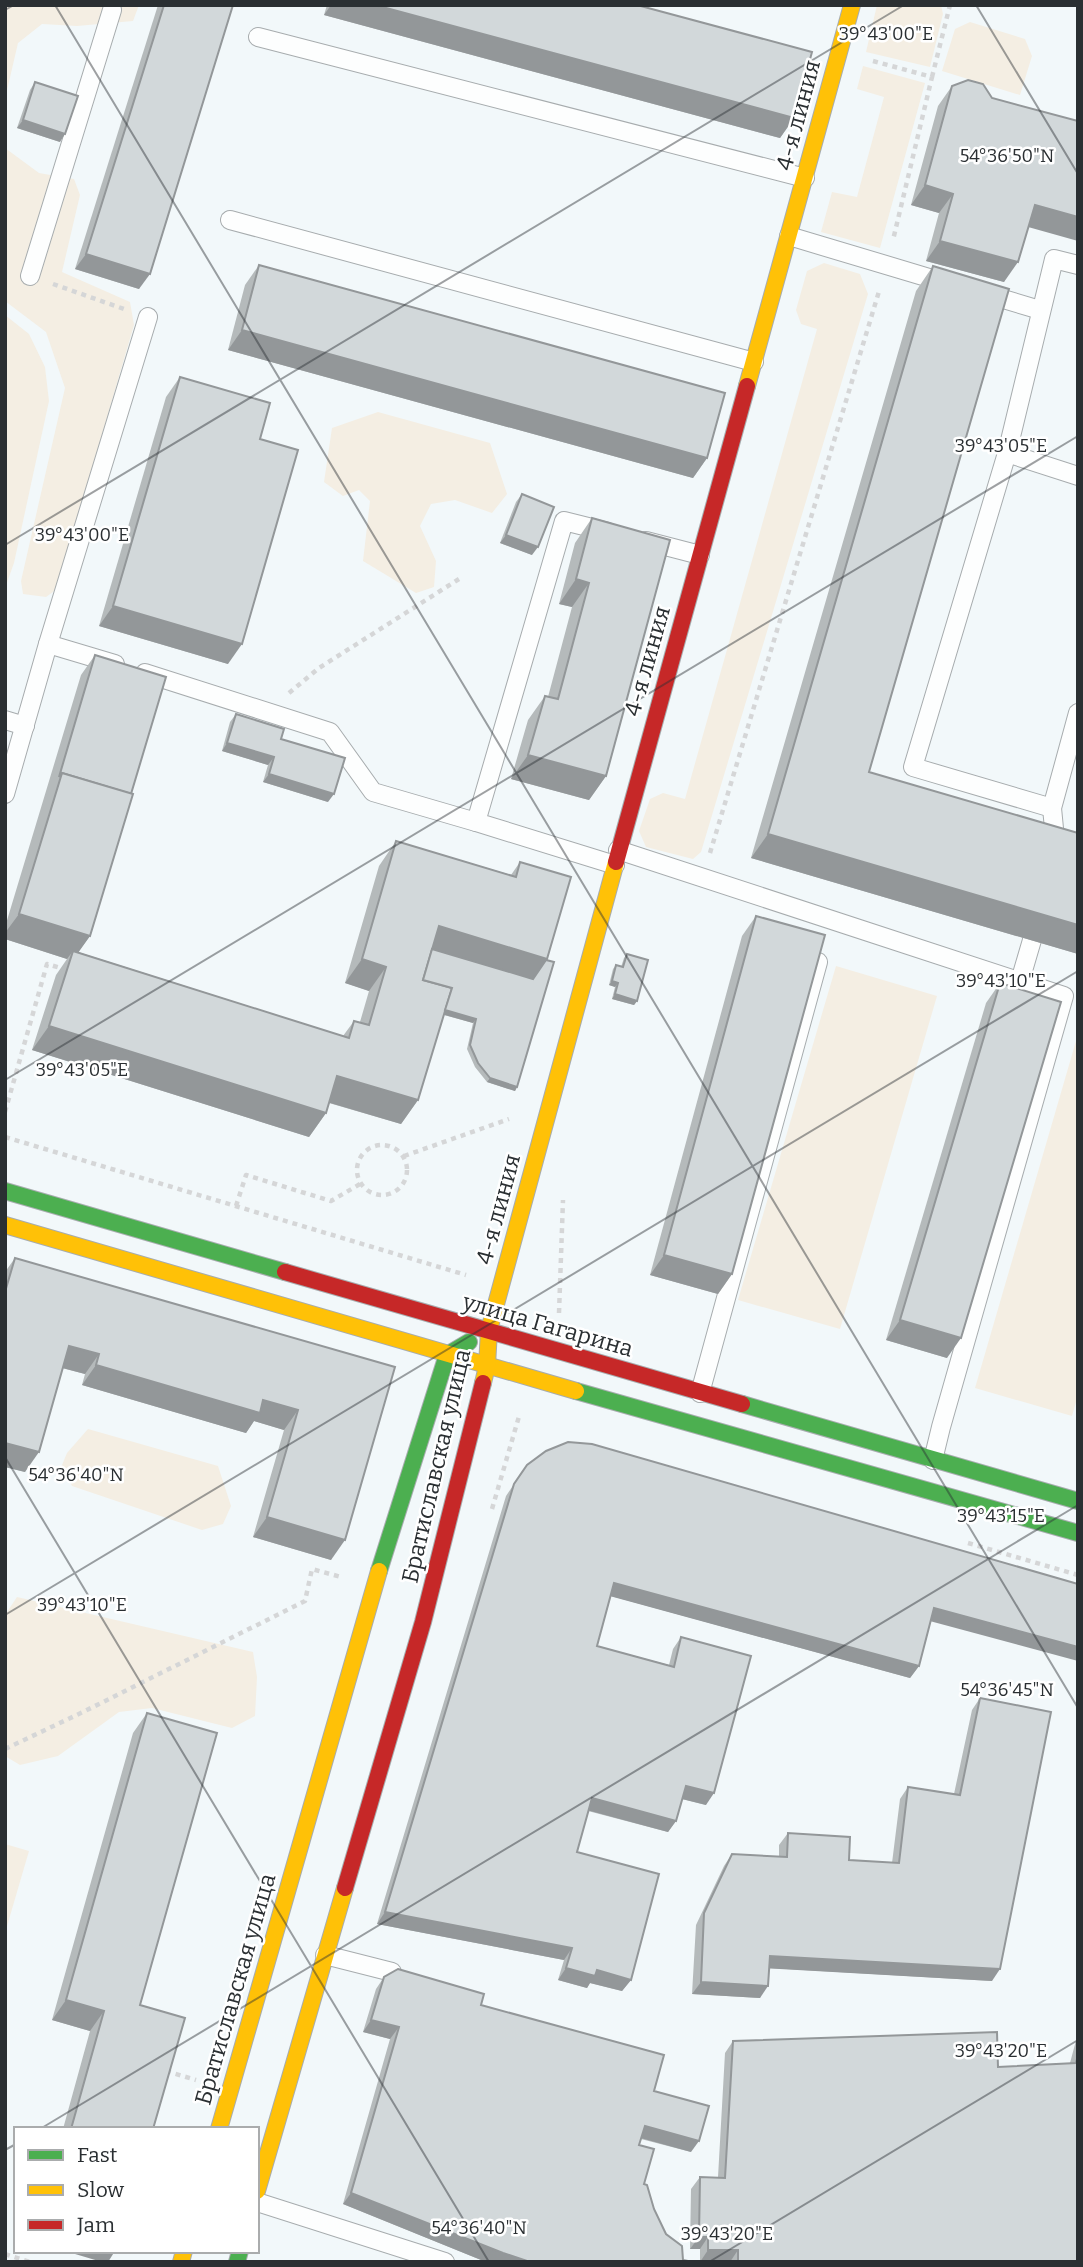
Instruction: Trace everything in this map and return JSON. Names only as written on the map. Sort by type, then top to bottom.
[{"type":"street","name":"4-я линия","points":[[489,1330],[616,858],[852,5]]},
{"type":"street","name":"улица Гагарина","points":[[5,1191],[1078,1501]]},
{"type":"street","points":[[5,1225],[237,1300],[487,1366],[1078,1533]]},
{"type":"street","name":"Братиславская улица","points":[[220,2127],[366,1611],[447,1355],[489,1330]]},
{"type":"street","name":"Братиславская улица","points":[[259,2183],[423,1622],[487,1366],[489,1330]]},
{"type":"lane","points":[[30,276],[107,7]]},
{"type":"lane","points":[[258,37],[805,178]]},
{"type":"lane","points":[[230,220],[754,362]]},
{"type":"lane","points":[[789,236],[1041,310]]},
{"type":"lane","points":[[1052,808],[913,767],[1007,453],[1054,259],[1078,265]]},
{"type":"lane","points":[[5,794],[148,317]]},
{"type":"lane","points":[[1007,453],[1078,476]]},
{"type":"lane","points":[[476,822],[564,521],[700,555]]},
{"type":"lane","points":[[48,645],[330,732],[373,792],[476,822],[702,878],[1071,998],[933,1460]]},
{"type":"lane","points":[[1056,856],[1052,808],[1078,713]]},
{"type":"lane","points":[[5,720],[25,726]]},
{"type":"lane","points":[[1020,982],[1032,940]]},
{"type":"lane","points":[[701,1394],[818,962]]},
{"type":"lane","points":[[325,1955],[392,1972]]},
{"type":"lane","points":[[259,2203],[445,2262]]},
{"type":"path","points":[[702,878],[887,265],[950,5]]},
{"type":"path","points":[[839,52],[932,76]]},
{"type":"path","points":[[30,276],[148,317]]},
{"type":"path","points":[[267,711],[319,668],[459,579]]},
{"type":"path","points":[[5,1112],[47,964],[72,971]]},
{"type":"path","points":[[404,1156],[519,1115]]},
{"type":"path","points":[[5,1137],[501,1286]]},
{"type":"path","points":[[387,1145],[404,1156],[407,1176],[396,1192],[376,1196],[360,1184],[356,1165],[368,1148],[387,1145]]},
{"type":"path","points":[[236,1206],[246,1175],[331,1201],[360,1184]]},
{"type":"path","points":[[5,1749],[305,1601],[312,1569],[342,1577]]},
{"type":"path","points":[[162,2070],[196,2080]]},
{"type":"path","points":[[5,2254],[30,2262]]},
{"type":"shaded area","points":[[5,5],[139,5],[133,21],[77,26],[42,24],[18,43],[5,99]]},
{"type":"shaded area","points":[[877,5],[941,5],[943,14],[930,67],[866,52]]},
{"type":"shaded area","points":[[970,22],[1025,39],[1032,56],[1020,95],[942,71],[955,29]]},
{"type":"shaded area","points":[[863,66],[925,83],[880,248],[821,232],[832,192],[857,197],[884,97],[857,89]]},
{"type":"shaded area","points":[[5,148],[39,173],[74,179],[80,195],[62,272],[130,302],[134,325],[57,589],[46,597],[23,594],[21,581],[65,388],[46,332],[5,301]]},
{"type":"shaded area","points":[[824,263],[860,274],[868,294],[701,852],[693,859],[646,847],[639,831],[650,799],[663,793],[685,799],[817,329],[801,324],[796,310],[807,271]]},
{"type":"shaded area","points":[[5,315],[29,334],[45,367],[49,401],[14,563],[5,588]]},
{"type":"shaded area","points":[[378,412],[490,443],[507,494],[492,513],[455,500],[431,504],[420,526],[436,561],[434,587],[416,593],[363,561],[370,501],[359,490],[343,496],[324,482],[332,428]]},
{"type":"shaded area","points":[[836,966],[937,996],[840,1329],[738,1300]]},
{"type":"shaded area","points":[[1076,1041],[1078,1395],[1072,1416],[975,1388]]},
{"type":"shaded area","points":[[88,1429],[218,1466],[231,1506],[223,1524],[202,1530],[72,1486],[62,1465],[67,1453]]},
{"type":"shaded area","points":[[17,1597],[253,1652],[257,1677],[255,1716],[232,1728],[152,1708],[119,1712],[58,1756],[20,1765],[5,1756],[5,1615]]},
{"type":"shaded area","points":[[5,1844],[29,1851],[5,1933]]},
{"type":"building","points":[[164,5],[233,5],[150,274],[86,254]]},
{"type":"building","points":[[375,5],[637,5],[812,52],[794,118]]},
{"type":"building","points":[[968,80],[983,84],[992,98],[1078,121],[1078,217],[1035,205],[1018,262],[940,241],[953,194],[925,185],[952,86]]},
{"type":"building","points":[[35,82],[78,96],[65,134],[23,120]]},
{"type":"building","points":[[259,265],[725,393],[707,458],[242,330]]},
{"type":"building","points":[[933,266],[1009,289],[869,772],[1078,833],[1078,925],[768,834]]},
{"type":"building","points":[[180,377],[270,403],[260,439],[298,450],[242,644],[113,606]]},
{"type":"building","points":[[522,494],[554,507],[538,547],[506,535]]},
{"type":"building","points":[[592,518],[670,540],[606,776],[528,755],[545,696],[558,699],[589,583],[576,579]]},
{"type":"building","points":[[95,655],[166,677],[131,794],[62,773],[59,777]]},
{"type":"building","points":[[236,714],[284,729],[281,739],[345,758],[334,794],[269,774],[274,757],[227,743]]},
{"type":"building","points":[[62,773],[133,794],[90,936],[19,914]]},
{"type":"building","points":[[396,841],[516,877],[520,862],[571,877],[547,959],[439,926],[423,980],[452,988],[418,1100],[337,1076],[326,1113],[49,1026],[73,951],[349,1038],[354,1021],[369,1025],[386,967],[362,959]]},
{"type":"building","points":[[756,916],[825,935],[732,1274],[664,1255]]},
{"type":"building","points":[[432,949],[533,979],[546,960],[554,962],[517,1087],[490,1078],[478,1063],[470,1045],[476,1019],[445,1010],[452,988],[423,980]]},
{"type":"building","points":[[627,954],[648,960],[637,1001],[615,994],[618,983],[612,981],[616,965],[623,967]]},
{"type":"building","points":[[1000,983],[1061,1002],[961,1338],[900,1320]]},
{"type":"building","points":[[15,1258],[395,1367],[345,1540],[267,1517],[298,1410],[263,1400],[260,1413],[96,1365],[99,1354],[69,1346],[39,1452],[5,1443],[5,1292]]},
{"type":"building","points":[[568,1442],[592,1444],[1078,1584],[1078,1647],[934,1608],[919,1666],[614,1583],[597,1646],[674,1667],[681,1637],[751,1656],[714,1793],[686,1786],[676,1821],[592,1798],[577,1852],[659,1874],[631,1980],[597,1970],[595,1976],[566,1968],[572,1948],[385,1912],[514,1484],[527,1465],[546,1451]]},
{"type":"building","points":[[980,1698],[1051,1712],[1000,1969],[770,1956],[768,1986],[701,1982],[704,1913],[732,1854],[787,1857],[788,1833],[850,1837],[849,1860],[899,1863],[908,1787],[960,1795]]},
{"type":"building","points":[[147,1713],[217,1733],[140,2005],[185,2018],[154,2127],[72,2127],[104,2011],[66,2000]]},
{"type":"building","points":[[398,1969],[484,1994],[481,2005],[664,2055],[654,2091],[709,2106],[699,2141],[645,2126],[639,2145],[654,2149],[644,2184],[647,2185],[654,2209],[666,2234],[682,2246],[683,2260],[693,2262],[530,2262],[351,2193],[399,2027],[371,2020],[384,1977]]},
{"type":"building","points":[[997,2032],[998,2067],[1076,2063],[1078,2055],[1078,2262],[751,2262],[738,2261],[738,2250],[708,2250],[708,2237],[699,2237],[700,2177],[725,2178],[733,2041]]},
{"type":"traffic: fast","points":[[5,1191],[285,1272]]},
{"type":"traffic: fast","points":[[379,1571],[447,1355],[469,1342]]},
{"type":"traffic: fast","points":[[576,1391],[1078,1533]]},
{"type":"traffic: fast","points":[[742,1404],[1078,1501]]},
{"type":"traffic: fast","points":[[237,2262],[239,2253]]},
{"type":"traffic: slow","points":[[747,386],[852,5]]},
{"type":"traffic: slow","points":[[483,1383],[489,1330],[616,862]]},
{"type":"traffic: slow","points":[[5,1225],[576,1391]]},
{"type":"traffic: slow","points":[[220,2127],[379,1571]]},
{"type":"traffic: slow","points":[[259,2184],[345,1888]]},
{"type":"traffic: slow","points":[[181,2262],[183,2253]]},
{"type":"traffic: jam","points":[[616,862],[747,386]]},
{"type":"traffic: jam","points":[[285,1272],[742,1404]]},
{"type":"traffic: jam","points":[[345,1888],[423,1622],[483,1383]]}]
